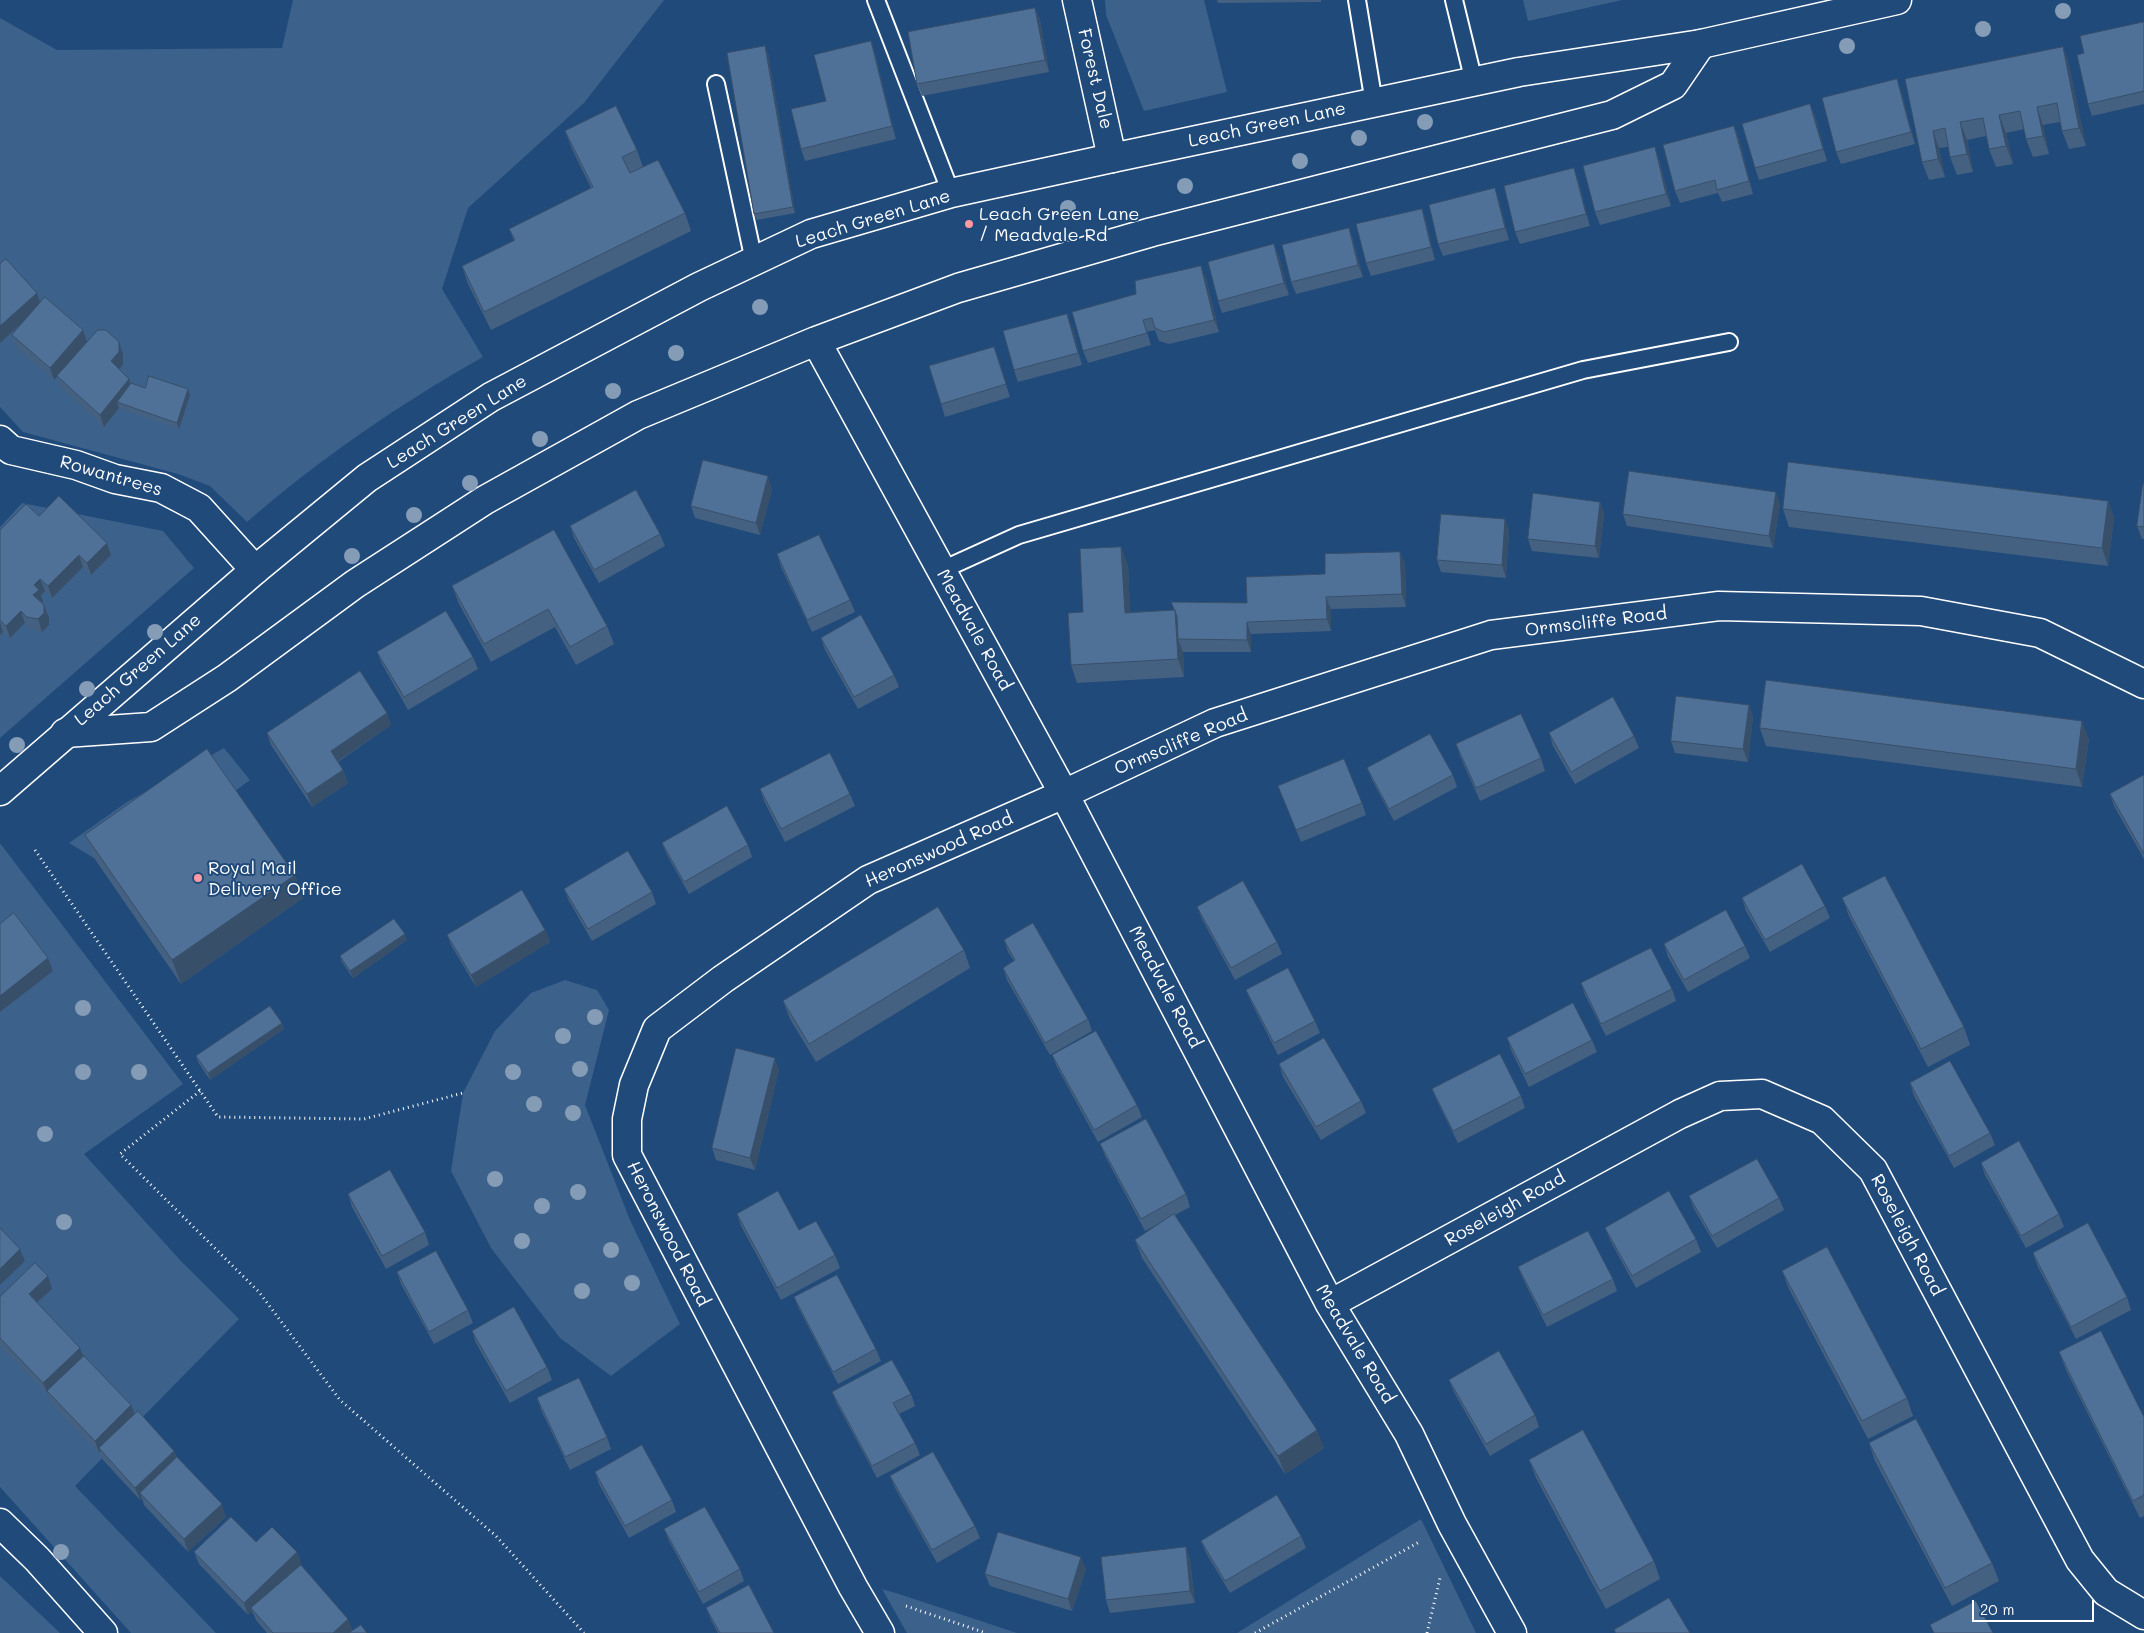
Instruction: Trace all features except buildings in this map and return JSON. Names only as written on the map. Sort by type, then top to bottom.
[{"type":"street","name":"Forest Dale","points":[[1077,0],[1112,158]]},
{"type":"street","name":"Leach Green Lane","points":[[0,790],[255,570],[367,478],[491,397],[699,287],[811,234],[951,193],[1112,158],[1519,72],[1701,44],[1897,0]]},
{"type":"street","name":"Leach Green Lane","points":[[65,733],[151,727],[227,678],[355,584],[485,500],[638,415],[816,341],[958,288],[1143,235],[1612,115],[1673,85],[1701,44]]},
{"type":"street","name":"Meadvale Road","points":[[816,341],[1064,794],[1330,1304],[1409,1434],[1452,1524],[1512,1633]]},
{"type":"street","name":"Rowantrees","points":[[0,440],[11,450],[76,465],[115,478],[161,488],[199,508],[255,570]]},
{"type":"street","name":"Ormscliffe Road","points":[[1064,794],[1215,723],[1491,635],[1718,606],[1921,611],[2040,633],[2144,684]]},
{"type":"street","name":"Heronswood Road","points":[[880,1633],[853,1588],[627,1155],[627,1119],[634,1085],[657,1029],[723,979],[868,880],[1064,794]]},
{"type":"street","name":"Roseleigh Road","points":[[1330,1304],[1680,1114],[1720,1096],[1762,1094],[1822,1120],[1873,1170],[2080,1560],[2106,1592],[2144,1615]]},
{"type":"street","points":[[0,1523],[37,1558],[103,1633]]},
{"type":"lane","points":[[876,0],[951,193]]},
{"type":"lane","points":[[1357,0],[1371,72],[1374,102]]},
{"type":"lane","points":[[1454,0],[1474,82]]},
{"type":"lane","points":[[716,84],[754,261]]},
{"type":"lane","points":[[942,570],[1019,535],[1564,376],[1729,342]]},
{"type":"path","points":[[35,850],[218,1117],[364,1119],[463,1093]]},
{"type":"path","points":[[200,1091],[120,1154],[259,1292],[340,1400],[496,1536],[584,1633]]},
{"type":"path","points":[[1256,1633],[1452,1524]]},
{"type":"path","points":[[1427,1633],[1452,1524]]},
{"type":"path","points":[[853,1588],[986,1633]]},
{"type":"shaded area","points":[[293,0],[664,0],[584,103],[468,208],[442,289],[483,357],[391,413],[331,455],[247,522],[210,486],[178,474],[23,432],[0,407],[0,18],[57,50],[282,48]]},
{"type":"shaded area","points":[[1105,0],[1204,0],[1227,92],[1144,111],[1106,15]]},
{"type":"shaded area","points":[[1523,0],[1622,0],[1528,21]]},
{"type":"shaded area","points":[[22,503],[163,531],[194,568],[0,738],[0,527]]},
{"type":"shaded area","points":[[224,748],[250,780],[231,794],[94,858],[69,843],[127,802]]},
{"type":"shaded area","points":[[0,843],[183,1084],[84,1154],[181,1261],[239,1319],[75,1486],[216,1633],[131,1633],[0,1487]]},
{"type":"shaded area","points":[[565,980],[597,990],[609,1010],[585,1105],[630,1220],[680,1324],[611,1376],[560,1338],[491,1248],[451,1171],[463,1093],[495,1031],[531,993]]},
{"type":"shaded area","points":[[1421,1519],[1476,1633],[1237,1633]]},
{"type":"shaded area","points":[[0,1576],[60,1633],[0,1633]]},
{"type":"shaded area","points":[[882,1589],[899,1594],[1017,1633],[907,1633]]},
{"type":"place","name":"Leach Green Lane / Meadvale Rd","points":[[969,224]]},
{"type":"place","name":"Royal Mail Delivery Office","points":[[198,878]]}]
